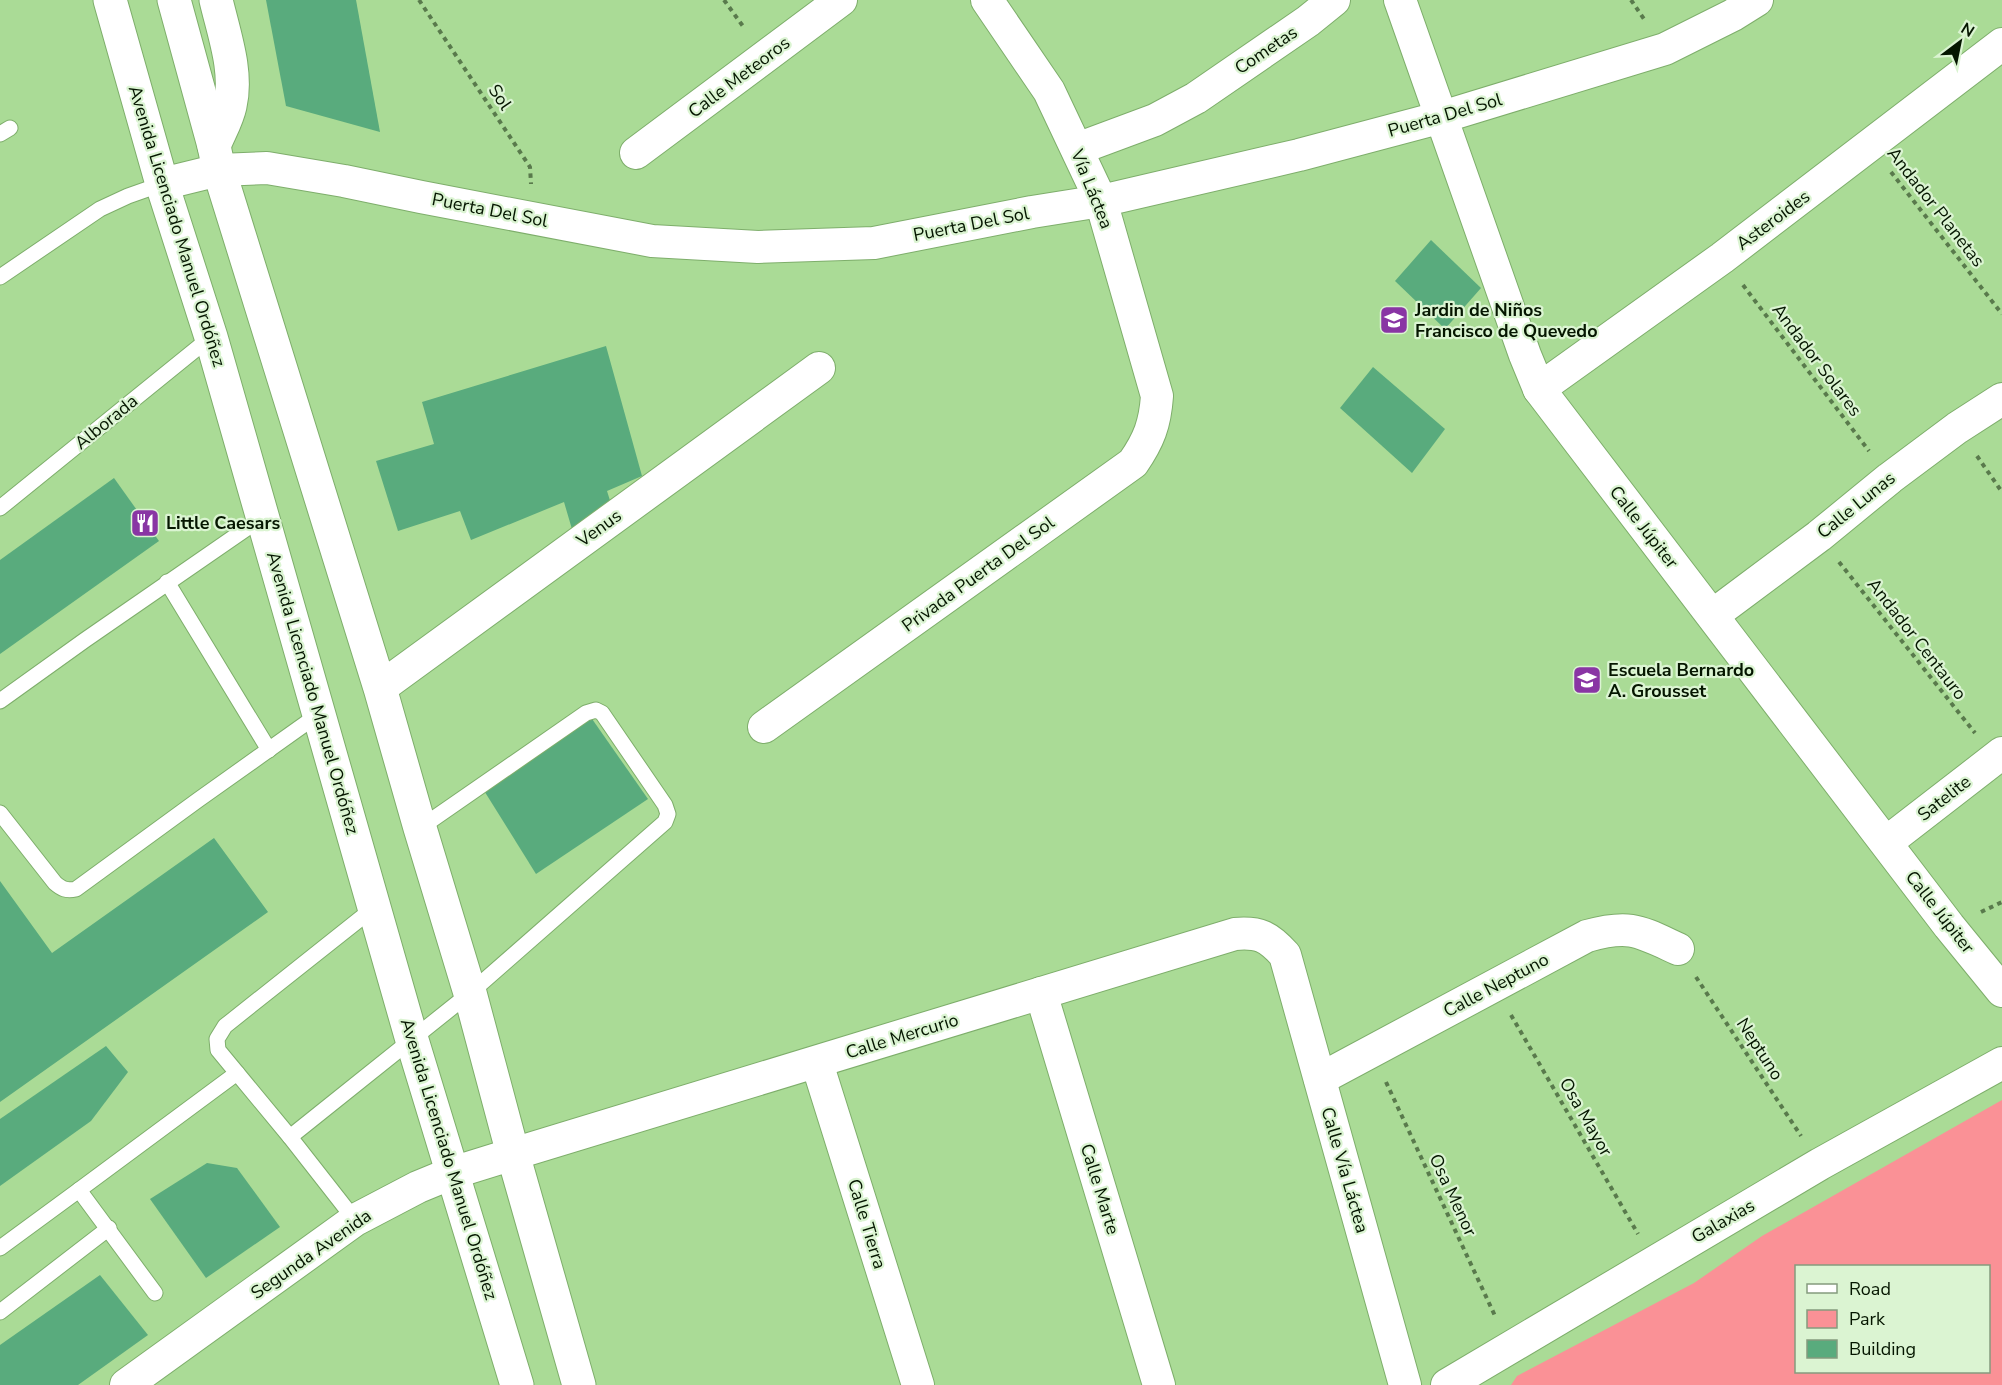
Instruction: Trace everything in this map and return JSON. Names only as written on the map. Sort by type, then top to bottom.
[{"type":"main road","name":"Avenida Licenciado Manuel Ordóñez","points":[[110,0],[162,184],[211,337],[412,1040],[517,1385]]},
{"type":"main road","points":[[174,0],[217,158],[380,688],[470,993],[579,1385]]},
{"type":"main road","points":[[216,0],[230,58],[233,84],[230,107],[217,158]]},
{"type":"street","name":"Calle Meteoros","points":[[636,153],[841,0]]},
{"type":"street","name":"Vía Láctea","points":[[987,0],[1049,91],[1101,201],[1157,396]]},
{"type":"street","name":"Cometas","points":[[1077,149],[1155,120],[1196,98],[1308,21],[1334,0]]},
{"type":"street","name":"Calle Júpiter","points":[[1400,0],[1539,389],[1949,926],[2002,991]]},
{"type":"street","name":"Puerta Del Sol","points":[[162,184],[217,158],[652,241],[758,248],[874,243],[1101,201],[1299,155],[1442,117],[1665,49],[1733,15],[1757,0]]},
{"type":"street","name":"Asteroides","points":[[1539,389],[1722,258],[2002,44]]},
{"type":"street","name":"Venus","points":[[380,688],[819,368]]},
{"type":"street","name":"Privada Puerta Del Sol","points":[[764,727],[1133,463],[1146,445],[1156,419],[1157,396]]},
{"type":"street","name":"Calle Lunas","points":[[1713,615],[1819,536],[1890,478],[1957,428],[2002,399]]},
{"type":"street","name":"Satelite","points":[[1887,842],[1999,756]]},
{"type":"street","name":"Calle Neptuno","points":[[1320,1079],[1587,936],[1610,929],[1636,930],[1678,949]]},
{"type":"street","name":"Calle Mercurio","points":[[513,1154],[1234,934],[1252,933],[1265,936],[1285,954]]},
{"type":"street","name":"Calle Vía Láctea","points":[[1285,954],[1405,1385]]},
{"type":"street","name":"Calle Marte","points":[[1041,993],[1159,1385]]},
{"type":"street","name":"Calle Tierra","points":[[817,1062],[918,1385]]},
{"type":"street","name":"Galaxias","points":[[1447,1385],[1820,1164],[2002,1063]]},
{"type":"street","name":"Segunda Avenida","points":[[126,1385],[355,1220],[418,1187],[452,1173],[513,1154]]},
{"type":"lane","points":[[0,276],[100,209],[162,184]]},
{"type":"lane","name":"Alborada","points":[[0,507],[211,337]]},
{"type":"lane","points":[[0,701],[263,517]]},
{"type":"lane","points":[[167,582],[269,750]]},
{"type":"lane","points":[[290,1137],[470,993],[664,822],[668,814],[665,805],[602,712],[596,710],[586,713],[420,828]]},
{"type":"lane","points":[[0,813],[55,883],[68,891],[76,889],[319,714]]},
{"type":"lane","points":[[355,1220],[218,1050],[217,1039],[225,1026],[375,907]]},
{"type":"lane","points":[[0,1248],[237,1073]]},
{"type":"lane","points":[[79,1190],[109,1228],[154,1293]]},
{"type":"lane","points":[[0,1312],[109,1228]]},
{"type":"path","name":"Sol","points":[[419,0],[530,166],[532,218]]},
{"type":"path","name":"Andador Planetas","points":[[1870,145],[2002,314]]},
{"type":"path","name":"Andador Solares","points":[[1722,258],[1890,478]]},
{"type":"path","points":[[1957,428],[2002,492]]},
{"type":"path","name":"Andador Centauro","points":[[1819,536],[1999,756]]},
{"type":"path","name":"Neptuno","points":[[1678,949],[1820,1164]]},
{"type":"path","name":"Osa Mayor","points":[[1494,986],[1654,1262]]},
{"type":"path","name":"Osa Menor","points":[[1372,1052],[1511,1349]]},
{"type":"green space","points":[[2002,1100],[2002,1385],[1511,1385],[1517,1376],[1694,1283],[1762,1236]]},
{"type":"building","points":[[266,0],[356,0],[380,132],[286,106]]},
{"type":"building","points":[[1431,240],[1481,288],[1445,329],[1395,281]]},
{"type":"building","points":[[606,346],[642,476],[607,491],[613,510],[574,536],[564,502],[471,540],[460,511],[398,531],[376,461],[434,444],[422,402]]},
{"type":"building","points":[[1373,367],[1445,429],[1412,473],[1340,408]]},
{"type":"building","points":[[114,478],[159,541],[0,654],[0,560]]},
{"type":"building","points":[[590,716],[648,799],[536,874],[483,789]]},
{"type":"building","points":[[214,838],[268,912],[0,1102],[0,881],[52,953]]},
{"type":"building","points":[[106,1046],[128,1072],[91,1121],[0,1186],[0,1119]]},
{"type":"building","points":[[207,1163],[237,1168],[280,1227],[206,1278],[150,1199]]},
{"type":"building","points":[[100,1275],[148,1335],[78,1385],[0,1385],[0,1345]]},
{"type":"place","name":"Jardin de Niños Francisco de Quevedo","points":[[1394,320]]},
{"type":"place","name":"Little Caesars","points":[[145,523]]},
{"type":"place","name":"Escuela Bernardo A. Grousset","points":[[1587,680]]}]
